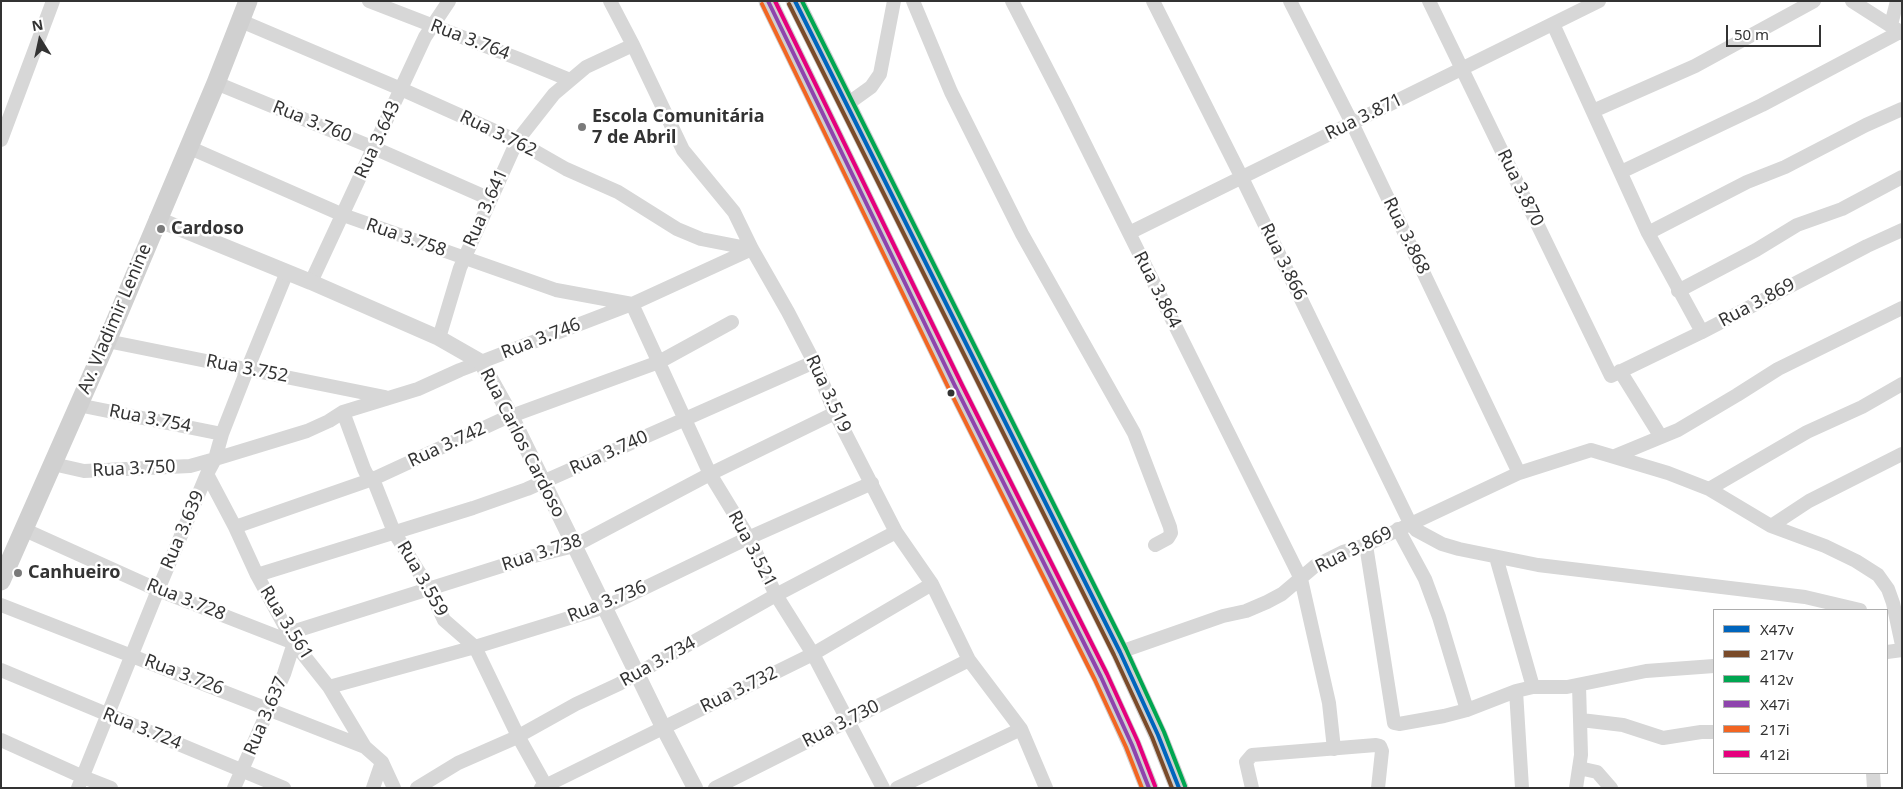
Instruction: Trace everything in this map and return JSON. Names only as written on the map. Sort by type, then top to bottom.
[{"type":"main road","name":"Av. Vladimir Lenine","points":[[1,581],[107,340],[216,83],[248,1]]},
{"type":"main road","points":[[768,1],[837,145],[1101,677],[1149,788]]},
{"type":"main road","points":[[795,1],[859,133],[1120,652],[1158,735],[1179,788]]},
{"type":"main road","points":[[837,145],[859,133]]},
{"type":"street","points":[[1,140],[53,1]]},
{"type":"street","name":"Rua 3.764","points":[[369,1],[519,58],[570,80]]},
{"type":"street","name":"Rua 3.643","points":[[311,282],[425,37],[448,1]]},
{"type":"street","name":"Rua 3.519","points":[[610,1],[683,150],[734,212],[752,249],[814,362],[835,413],[896,532],[932,584],[969,660],[1021,730],[1046,788]]},
{"type":"street","points":[[846,105],[871,87],[880,74],[894,1]]},
{"type":"street","points":[[913,1],[951,92],[1017,225],[1134,433],[1170,527],[1171,534],[1168,538],[1156,545]]},
{"type":"street","name":"Rua 3.864","points":[[1012,1],[1301,579],[1329,703],[1334,748]]},
{"type":"street","name":"Rua 3.866","points":[[1153,1],[1242,178],[1404,526],[1439,617],[1467,710]]},
{"type":"street","name":"Rua 3.868","points":[[1290,1],[1352,123],[1519,473]]},
{"type":"street","name":"Rua 3.870","points":[[1429,1],[1616,373],[1661,437]]},
{"type":"street","name":"Rua 3.871","points":[[1129,233],[1553,24],[1571,8],[1599,1]]},
{"type":"street","points":[[1593,111],[1695,66],[1814,1]]},
{"type":"street","points":[[1852,1],[1898,30]]},
{"type":"street","points":[[1897,1],[1898,30]]},
{"type":"street","name":"Rua 3.762","points":[[241,21],[517,141],[566,169],[618,192],[677,229],[701,239],[752,249]]},
{"type":"street","points":[[1553,24],[1648,233],[1702,332]]},
{"type":"street","points":[[1621,172],[1762,105],[1898,30]]},
{"type":"street","name":"Rua 3.641","points":[[439,338],[464,258],[517,141],[554,94],[570,80],[586,67],[633,45]]},
{"type":"street","name":"Rua 3.760","points":[[216,83],[374,148],[490,200]]},
{"type":"street","points":[[1648,233],[1747,182],[1785,167],[1866,125],[1902,109]]},
{"type":"street","name":"Rua 3.758","points":[[188,147],[343,216],[556,290],[632,304]]},
{"type":"street","points":[[1678,291],[1756,250],[1797,225],[1842,209],[1902,177]]},
{"type":"street","name":"Rua Carlos Cardoso","points":[[157,219],[311,282],[439,338],[481,362],[510,416],[695,788]]},
{"type":"street","name":"Rua 3.869","points":[[1616,373],[1702,332],[1867,246],[1902,230]]},
{"type":"street","name":"Rua 3.746","points":[[215,459],[312,429],[330,421],[343,412],[418,389],[481,362],[632,304],[752,249]]},
{"type":"street","name":"Rua 3.639","points":[[80,782],[158,590],[215,459],[222,434],[287,272]]},
{"type":"street","name":"Rua 3.521","points":[[632,304],[710,474],[749,538],[776,595],[813,654],[882,788]]},
{"type":"street","points":[[1615,456],[1678,430],[1778,369],[1902,308]]},
{"type":"street","name":"Rua 3.742","points":[[235,527],[373,479],[510,416],[659,362],[732,322]]},
{"type":"street","name":"Rua 3.752","points":[[107,340],[388,398]]},
{"type":"street","name":"Rua 3.740","points":[[257,576],[473,508],[543,482],[814,362]]},
{"type":"street","points":[[1709,489],[1807,432],[1862,407],[1902,384]]},
{"type":"street","name":"Rua 3.754","points":[[78,406],[222,434]]},
{"type":"street","name":"Rua 3.559","points":[[343,412],[367,475],[373,479],[394,532],[430,590],[444,620],[475,646],[518,736],[545,787]]},
{"type":"street","name":"Rua 3.738","points":[[292,638],[530,557],[574,546],[710,474],[835,413]]},
{"type":"street","name":"Rua 3.869","points":[[1120,652],[1223,616],[1246,611],[1282,594],[1315,566],[1328,559],[1366,545],[1519,473],[1591,450],[1615,456]]},
{"type":"street","points":[[1771,526],[1809,501],[1902,454]]},
{"type":"street","points":[[1615,456],[1709,489],[1771,526],[1825,546],[1878,575],[1888,589],[1893,603],[1900,639]]},
{"type":"street","name":"Rua 3.750","points":[[53,464],[84,471],[102,471],[190,466],[215,459]]},
{"type":"street","name":"Rua 3.561","points":[[207,474],[235,527],[257,576],[292,638],[329,687],[365,747],[382,762],[394,788]]},
{"type":"street","name":"Rua 3.736","points":[[329,687],[605,607],[749,538],[872,483]]},
{"type":"street","points":[[1404,526],[1416,530],[1442,544],[1538,566],[1805,597],[1858,609]]},
{"type":"street","name":"Rua 3.728","points":[[24,530],[158,590],[292,638]]},
{"type":"street","name":"Rua 3.734","points":[[417,788],[458,764],[518,736],[576,704],[638,674],[776,595],[896,532]]},
{"type":"street","points":[[1366,545],[1394,723],[1399,724],[1467,710],[1516,691],[1533,687],[1567,687],[1646,671],[1713,666]]},
{"type":"street","points":[[1496,557],[1533,687]]},
{"type":"street","name":"Rua 3.732","points":[[545,787],[813,654],[932,584]]},
{"type":"street","name":"Rua 3.726","points":[[1,605],[132,654],[365,747]]},
{"type":"street","points":[[1888,625],[1900,639]]},
{"type":"street","name":"Rua 3.637","points":[[234,788],[284,674],[292,638]]},
{"type":"street","points":[[1888,652],[1902,650]]},
{"type":"street","name":"Rua 3.730","points":[[715,788],[969,660]]},
{"type":"street","name":"Rua 3.724","points":[[1,670],[284,788]]},
{"type":"street","points":[[1576,788],[1581,755],[1579,685]]},
{"type":"street","points":[[1516,691],[1522,788]]},
{"type":"street","points":[[1581,720],[1623,725],[1663,738],[1713,732]]},
{"type":"street","points":[[897,788],[1021,730]]},
{"type":"street","points":[[1,740],[80,782],[111,788]]},
{"type":"street","points":[[1252,788],[1246,762],[1252,755],[1376,744],[1380,746],[1382,752],[1378,788]]},
{"type":"street","points":[[373,788],[382,762]]},
{"type":"street","points":[[1579,768],[1597,772],[1611,788]]},
{"type":"street","points":[[1873,774],[1874,788]]},
{"type":"transit line","name":"X47i","points":[[768,1],[956,388],[1101,677],[1149,788]]},
{"type":"transit line","name":"412i","points":[[775,1],[962,385],[1107,674],[1138,742],[1155,786]]},
{"type":"transit line","name":"X47v","points":[[795,1],[1120,652],[1158,735],[1179,788]]},
{"type":"transit line","name":"412v","points":[[802,1],[1126,649],[1164,732],[1185,786]]},
{"type":"transit line","name":"217i","points":[[762,4],[950,391],[1095,680],[1126,747],[1142,788]]},
{"type":"transit line","name":"217v","points":[[789,4],[1114,655],[1152,737],[1172,788]]},
{"type":"place","name":"Escola Comunitária 7 de Abril","points":[[582,127]]},
{"type":"place","name":"Cardoso","points":[[161,229]]},
{"type":"place","name":"Canhueiro","points":[[18,573]]}]
